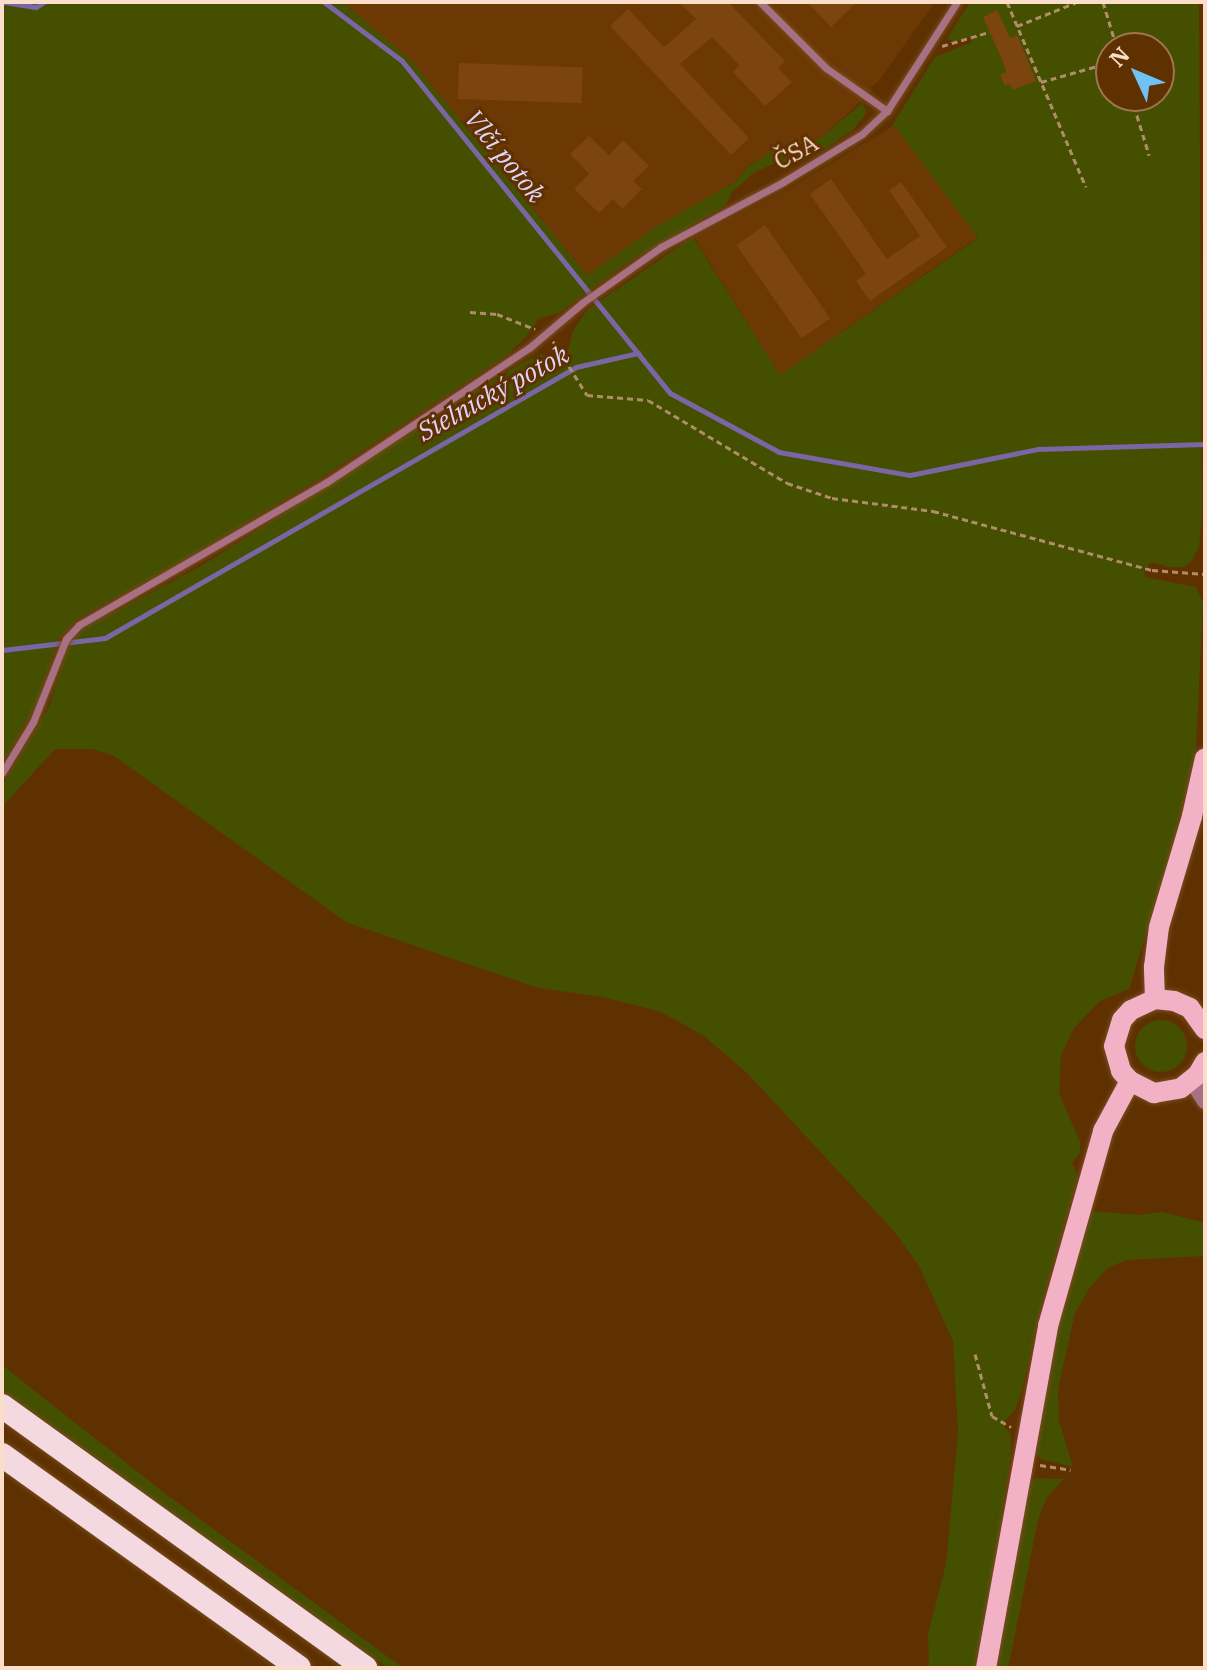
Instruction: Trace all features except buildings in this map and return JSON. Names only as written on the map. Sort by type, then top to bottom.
[{"type":"highway","points":[[2,1406],[365,1668]]},
{"type":"highway","points":[[2,1455],[299,1668]]},
{"type":"main road","points":[[1155,999],[1154,967],[1159,927],[1192,816],[1205,758]]},
{"type":"main road","points":[[1205,1029],[1190,1008],[1174,1001],[1155,999],[1131,1010],[1116,1032],[1116,1059],[1130,1081],[1154,1093],[1168,1092],[1192,1081],[1205,1062]]},
{"type":"main road","points":[[986,1668],[1026,1430],[1048,1326],[1103,1131],[1130,1081]]},
{"type":"street","points":[[1192,1081],[1205,1101]]},
{"type":"lane","points":[[760,2],[816,59],[887,111]]},
{"type":"lane","name":"ČSA","points":[[2,773],[33,722],[66,639],[79,625],[327,482],[546,334],[606,284],[711,218],[833,154],[887,111],[957,2]]},
{"type":"path","points":[[1007,2],[1086,187]]},
{"type":"path","points":[[1017,26],[1077,2]]},
{"type":"path","points":[[1103,2],[1112,32]]},
{"type":"path","points":[[930,47],[953,46],[986,33]]},
{"type":"path","points":[[1041,82],[1095,67]]},
{"type":"path","points":[[1136,112],[1149,155]]},
{"type":"path","points":[[470,312],[517,320],[546,334],[587,395],[648,400],[787,483],[832,498],[933,511],[1152,570],[1205,574]]},
{"type":"path","points":[[975,1354],[992,1416],[1008,1426],[1026,1430]]},
{"type":"path","points":[[1021,1461],[1071,1470]]},
{"type":"shaded area","points":[[342,2],[935,2],[878,82],[870,87],[873,90],[823,136],[787,159],[774,151],[749,165],[736,181],[662,223],[587,275],[410,59]]},
{"type":"shaded area","points":[[894,125],[978,237],[780,375],[694,237],[792,187]]},
{"type":"green space","points":[[2,2],[342,2],[410,59],[587,275],[662,223],[736,181],[749,166],[774,150],[787,158],[823,136],[862,103],[867,112],[853,130],[828,147],[799,162],[776,163],[755,172],[732,192],[726,205],[626,264],[559,313],[539,318],[527,336],[505,357],[321,478],[172,567],[77,619],[59,639],[35,708],[2,764]]},
{"type":"green space","points":[[970,2],[1199,2],[1202,517],[1199,547],[1191,562],[1184,567],[1169,567],[1151,562],[1144,570],[1145,577],[1196,587],[1203,603],[1196,749],[1175,839],[1129,989],[1100,1001],[1074,1028],[1061,1055],[1059,1093],[1080,1142],[1080,1153],[1072,1163],[1078,1177],[1042,1303],[1021,1394],[1015,1410],[1002,1424],[1011,1434],[1011,1454],[991,1591],[974,1668],[929,1668],[928,1634],[946,1564],[958,1433],[953,1341],[919,1266],[894,1231],[748,1074],[703,1035],[659,1011],[603,997],[538,988],[346,922],[114,756],[92,749],[55,749],[2,807],[2,786],[50,705],[65,655],[72,640],[84,628],[201,566],[518,365],[541,354],[556,360],[568,351],[573,331],[587,310],[693,237],[780,375],[978,238],[894,125],[891,127],[935,57],[972,42],[969,37],[955,42],[947,39]]},
{"type":"green space","points":[[1161,1020],[1180,1027],[1187,1046],[1180,1065],[1161,1072],[1142,1065],[1135,1046],[1142,1027]]},
{"type":"green space","points":[[1089,1211],[1138,1215],[1162,1212],[1205,1223],[1205,1256],[1127,1260],[1109,1267],[1090,1287],[1075,1313],[1058,1389],[1059,1421],[1073,1467],[1041,1459],[1035,1454],[1058,1329]]},
{"type":"green space","points":[[2,1365],[163,1492],[403,1668],[388,1668],[2,1390]]},
{"type":"green space","points":[[1035,1478],[1064,1479],[1048,1496],[1039,1516],[1008,1668],[996,1668],[1029,1485]]},
{"type":"waterway","points":[[4,2],[36,7],[44,2]]},
{"type":"waterway","name":"Sielnický potok","points":[[324,2],[402,61],[670,393],[779,452],[910,475],[1038,449],[1205,444]]},
{"type":"waterway","name":"Sielnický potok","points":[[2,650],[105,638],[576,367],[638,353]]},
{"type":"water label","name":"Vlčí potok","points":[[505,156]]}]
